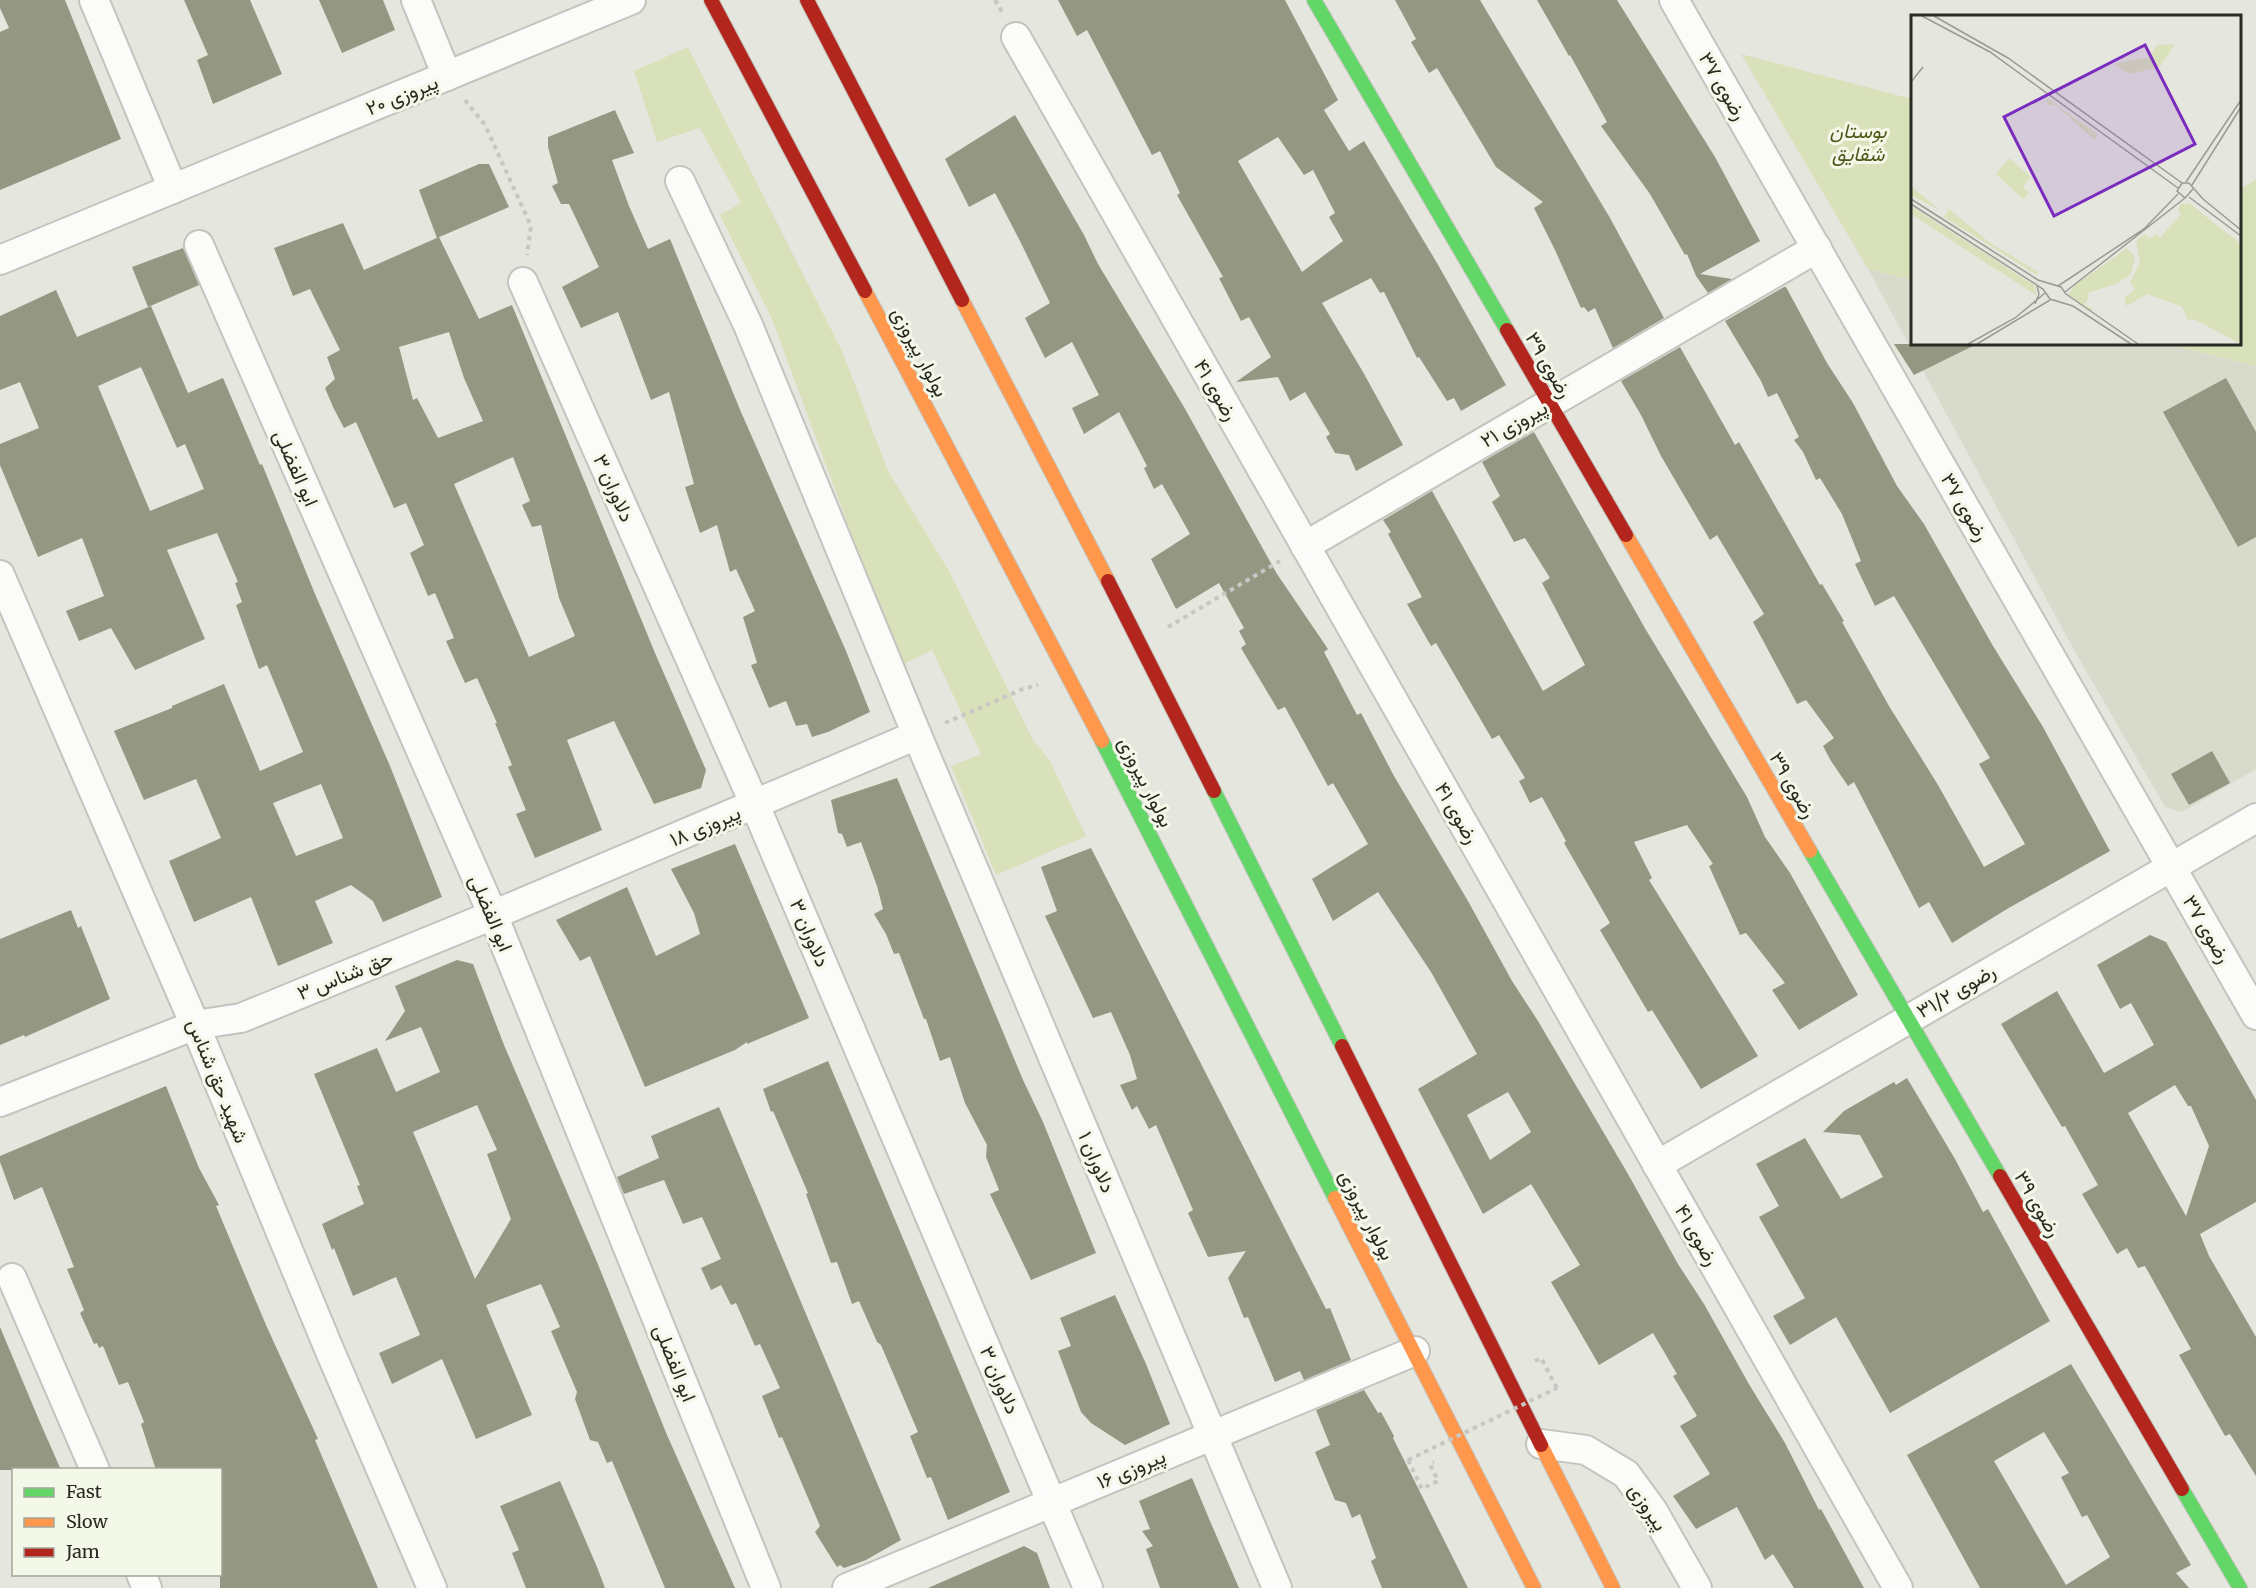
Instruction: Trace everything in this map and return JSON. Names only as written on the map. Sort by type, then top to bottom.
[{"type":"main road","name":"بولوار پیروزی","points":[[711,0],[1069,676],[1534,1588]]},
{"type":"main road","points":[[807,0],[1140,644],[1613,1588]]},
{"type":"main road","name":"رضوی ۳۹","points":[[1314,0],[2240,1588]]},
{"type":"street","points":[[94,0],[173,189]]},
{"type":"street","points":[[416,0],[447,76]]},
{"type":"street","name":"پیروزی ۲۰","points":[[0,260],[631,0]]},
{"type":"street","name":"رضوی ۳۷","points":[[1674,0],[2256,1015]]},
{"type":"street","name":"رضوی ۴۱","points":[[1016,37],[1898,1588]]},
{"type":"street","name":"دلاوران ۱","points":[[680,181],[747,325],[917,735],[1277,1588]]},
{"type":"street","name":"ابو الفضلی","points":[[199,245],[493,915],[766,1588]]},
{"type":"street","name":"پیروزی ۲۱","points":[[1305,546],[1817,248]]},
{"type":"street","name":"دلاوران ۳","points":[[523,282],[755,805],[1088,1588]]},
{"type":"street","name":"شهید حق شناس","points":[[0,575],[195,1025],[329,1349],[432,1588]]},
{"type":"street","name":"پیروزی ۱۸","points":[[493,915],[917,735]]},
{"type":"street","name":"رضوی ۳۱/۲","points":[[1657,1165],[2256,818]]},
{"type":"street","name":"حق شناس ۳","points":[[0,1102],[195,1025],[241,1018],[493,915]]},
{"type":"street","points":[[12,1278],[94,1468]]},
{"type":"street","name":"پیروزی ۱۶","points":[[847,1588],[1415,1351]]},
{"type":"street","name":"پیروزی","points":[[1541,1444],[1586,1450],[1626,1474],[1653,1511],[1697,1588]]},
{"type":"path","points":[[447,76],[485,125],[531,226],[523,282]]},
{"type":"path","points":[[1430,1464],[1438,1481],[1422,1489],[1408,1460],[1557,1389]]},
{"type":"shaded area","points":[[1868,269],[1911,280],[1911,345],[2171,345],[2256,366],[2256,769],[2182,812],[2165,807],[2074,650]]},
{"type":"green space","points":[[688,47],[842,351],[888,471],[949,571],[1033,740],[1050,761],[1086,836],[996,875],[951,766],[981,754],[932,650],[900,666],[772,319],[720,215],[741,203],[700,128],[657,142],[634,71]]},
{"type":"green space","name":"بوستان شقایق","points":[[1741,54],[1911,99],[1911,280],[1868,269]]},
{"type":"green space","points":[[2256,179],[2256,366],[2171,345],[2241,345],[2242,188]]},
{"type":"building","points":[[0,0],[65,0],[121,139],[0,190],[0,32],[9,28],[0,8]]},
{"type":"building","points":[[184,0],[250,0],[282,74],[213,104],[197,60],[208,55]]},
{"type":"building","points":[[319,0],[383,0],[395,30],[342,53]]},
{"type":"building","points":[[1058,0],[1285,0],[1338,100],[1324,110],[1349,151],[1364,141],[1506,385],[1461,411],[1454,398],[1447,401],[1419,357],[1417,358],[1384,292],[1380,293],[1371,278],[1322,303],[1403,445],[1356,471],[1349,455],[1335,453],[1326,437],[1330,434],[1305,392],[1290,401],[1278,377],[1236,382],[1271,357],[1249,317],[1241,321],[1219,278],[1223,277],[1177,195],[1180,193],[1160,151],[1152,155],[1087,30],[1077,36]],"holes":[[[1278,137],[1304,175],[1313,170],[1335,213],[1329,217],[1343,241],[1302,272],[1238,161]]]},
{"type":"building","points":[[1395,0],[1480,0],[1610,218],[1664,318],[1613,348],[1595,308],[1588,312],[1584,307],[1581,308],[1534,208],[1543,202],[1496,167],[1437,68],[1429,73],[1411,42],[1416,39]]},
{"type":"building","points":[[1537,0],[1617,0],[1715,157],[1760,241],[1700,274],[1732,279],[1708,293],[1696,276],[1687,254],[1685,255],[1650,194],[1601,126],[1607,122]]},
{"type":"building","points":[[615,110],[634,153],[612,160],[629,206],[648,249],[670,239],[741,412],[846,651],[870,712],[828,732],[812,737],[807,724],[796,726],[786,701],[769,708],[751,665],[757,663],[743,617],[755,611],[736,569],[730,572],[717,525],[700,533],[685,487],[694,484],[669,392],[651,400],[618,312],[581,328],[562,287],[599,267],[569,204],[561,204],[552,186],[558,183],[548,147],[548,137]]},
{"type":"building","points":[[1015,115],[1084,235],[1098,264],[1184,407],[1277,574],[1328,649],[1324,652],[1357,715],[1361,713],[1394,776],[1512,981],[1538,1021],[1678,1264],[1785,1443],[1819,1510],[1821,1509],[1864,1588],[1794,1588],[1773,1554],[1765,1560],[1737,1507],[1696,1529],[1673,1496],[1710,1474],[1680,1426],[1697,1416],[1673,1376],[1677,1374],[1653,1333],[1599,1365],[1551,1282],[1580,1265],[1531,1184],[1483,1214],[1418,1089],[1477,1054],[1431,972],[1378,892],[1333,921],[1312,879],[1368,844],[1333,783],[1328,786],[1285,707],[1278,710],[1241,648],[1246,644],[1239,631],[1244,628],[1219,583],[1176,609],[1151,559],[1190,534],[1162,484],[1154,489],[1144,468],[1147,466],[1119,412],[1084,434],[1072,408],[1099,395],[1072,342],[1045,358],[1025,318],[1050,303],[1020,241],[995,193],[969,207],[945,159]],"holes":[[[1508,1092],[1531,1132],[1490,1160],[1467,1115]]]},
{"type":"building","points":[[479,164],[489,164],[509,207],[437,238],[419,190]]},
{"type":"building","points":[[343,223],[364,270],[439,237],[479,319],[512,305],[655,653],[706,770],[701,788],[654,804],[614,721],[567,740],[602,830],[535,858],[516,814],[526,810],[508,767],[512,765],[495,723],[497,723],[477,678],[465,683],[446,641],[454,638],[435,593],[428,596],[410,553],[424,545],[406,503],[394,508],[356,422],[344,428],[333,407],[325,388],[335,379],[327,357],[340,350],[310,289],[293,296],[274,248]],"holes":[[[449,332],[464,378],[483,421],[438,438],[417,398],[413,400],[399,347]],[[513,457],[530,501],[522,505],[532,527],[541,525],[559,598],[575,636],[529,657],[454,484]]]},
{"type":"building","points":[[183,248],[199,285],[148,307],[132,267]]},
{"type":"building","points":[[1784,287],[1827,363],[1853,403],[1897,486],[1924,524],[1993,646],[2043,727],[2110,851],[1952,943],[1929,902],[1919,908],[1854,782],[1848,786],[1831,761],[1823,746],[1834,738],[1806,700],[1797,704],[1753,622],[1764,614],[1717,535],[1710,540],[1621,381],[1680,347],[1735,445],[1739,442],[1820,585],[1822,584],[1844,621],[1842,622],[1889,706],[1938,785],[1984,867],[2025,844],[1979,764],[1990,758],[1894,596],[1875,606],[1855,564],[1861,561],[1842,514],[1820,478],[1816,480],[1803,452],[1794,440],[1799,437],[1777,393],[1768,397],[1725,321]]},
{"type":"building","points":[[56,290],[77,337],[151,306],[188,393],[223,378],[260,465],[262,464],[315,594],[390,766],[442,897],[383,922],[373,901],[351,885],[315,901],[333,943],[278,966],[251,897],[194,922],[169,861],[221,838],[196,779],[144,800],[114,731],[224,684],[260,771],[303,752],[267,665],[259,669],[236,605],[242,602],[235,583],[238,582],[217,533],[167,550],[205,639],[135,670],[111,628],[79,641],[66,611],[104,596],[82,538],[38,557],[0,465],[0,444],[39,428],[20,382],[0,390],[0,316]],"holes":[[[141,367],[177,448],[185,444],[204,489],[150,511],[98,386]],[[321,784],[343,838],[296,856],[273,803]]]},
{"type":"building","points":[[1894,344],[1975,345],[1914,375]]},
{"type":"building","points":[[2226,378],[2256,432],[2256,537],[2238,547],[2163,412]]},
{"type":"building","points":[[1534,432],[1646,630],[1747,797],[1765,837],[1790,873],[1858,995],[1799,1030],[1772,990],[1785,983],[1746,933],[1740,935],[1709,866],[1713,864],[1687,825],[1634,842],[1652,878],[1649,880],[1758,1056],[1701,1089],[1652,1010],[1648,1012],[1600,930],[1610,923],[1564,843],[1566,841],[1542,797],[1530,803],[1519,781],[1525,778],[1499,735],[1492,739],[1436,643],[1431,646],[1407,604],[1422,597],[1388,534],[1391,532],[1383,520],[1432,491],[1543,691],[1585,665],[1542,583],[1550,578],[1525,538],[1514,542],[1492,502],[1500,496],[1482,462]]},
{"type":"building","points":[[2212,751],[2230,783],[2189,805],[2171,774]]},
{"type":"building","points":[[897,778],[1096,1253],[1031,1280],[990,1194],[999,1190],[986,1157],[987,1145],[965,1103],[950,1057],[940,1061],[926,1019],[924,1019],[899,953],[894,954],[874,914],[883,909],[861,842],[847,847],[842,834],[838,833],[831,800]]},
{"type":"building","points":[[735,844],[809,1018],[747,1044],[747,1042],[735,1050],[645,1087],[590,956],[580,961],[556,920],[627,887],[656,956],[700,934],[694,913],[671,869]]},
{"type":"building","points":[[1091,848],[1326,1309],[1330,1308],[1351,1360],[1304,1380],[1300,1371],[1275,1382],[1248,1317],[1244,1318],[1228,1278],[1246,1251],[1208,1257],[1188,1213],[1193,1210],[1156,1125],[1149,1129],[1137,1106],[1132,1110],[1120,1085],[1137,1079],[1130,1055],[1111,1012],[1093,1018],[1045,916],[1057,911],[1041,867]]},
{"type":"building","points":[[71,910],[78,928],[81,926],[110,999],[25,1037],[24,1035],[0,1045],[0,939]]},
{"type":"building","points":[[2150,935],[2166,942],[2256,1100],[2256,1202],[2200,1234],[2209,1256],[2256,1337],[2256,1476],[2230,1434],[2225,1436],[2179,1355],[2191,1349],[2145,1266],[2138,1268],[2127,1248],[2117,1254],[2082,1194],[2098,1185],[2065,1126],[2062,1127],[2001,1024],[2057,991],[2104,1073],[2154,1045],[2131,1003],[2120,1009],[2097,965]],"holes":[[[2175,1085],[2188,1106],[2191,1106],[2209,1146],[2186,1216],[2128,1113]]]},
{"type":"building","points":[[457,960],[473,964],[504,1045],[597,1262],[667,1435],[735,1588],[665,1588],[612,1461],[607,1463],[598,1442],[590,1440],[575,1399],[577,1392],[551,1331],[560,1327],[541,1284],[486,1305],[532,1415],[476,1439],[442,1359],[392,1384],[379,1353],[420,1335],[396,1277],[353,1296],[334,1248],[332,1250],[322,1224],[364,1204],[357,1186],[360,1185],[314,1074],[377,1048],[396,1092],[440,1072],[421,1027],[385,1041],[405,1011],[395,986]],"holes":[[[477,1105],[497,1150],[487,1154],[511,1219],[475,1279],[413,1132]]]},
{"type":"building","points":[[828,1061],[1010,1492],[948,1520],[931,1477],[927,1478],[910,1436],[918,1432],[881,1345],[877,1342],[859,1301],[852,1304],[837,1262],[831,1263],[806,1194],[808,1193],[763,1089]]},
{"type":"building","points":[[1907,1078],[1983,1212],[1988,1209],[2050,1321],[1890,1413],[1836,1317],[1790,1345],[1773,1316],[1805,1298],[1759,1217],[1779,1206],[1756,1164],[1805,1138],[1841,1199],[1883,1177],[1860,1135],[1823,1132],[1844,1111],[1894,1082],[1896,1085]]},
{"type":"building","points":[[166,1086],[199,1168],[219,1205],[216,1206],[266,1325],[318,1439],[315,1440],[378,1588],[220,1588],[222,1468],[155,1468],[141,1424],[144,1422],[128,1382],[119,1385],[103,1346],[99,1348],[97,1343],[94,1344],[80,1313],[84,1310],[67,1269],[74,1267],[42,1187],[14,1200],[0,1162],[0,1156]]},
{"type":"building","points":[[719,1107],[901,1540],[866,1560],[844,1568],[840,1565],[837,1567],[815,1532],[820,1526],[762,1396],[780,1388],[760,1344],[755,1346],[736,1303],[731,1305],[721,1285],[711,1290],[701,1268],[721,1259],[702,1217],[683,1224],[664,1180],[624,1194],[617,1177],[659,1158],[651,1136]]},
{"type":"building","points":[[1115,1295],[1170,1424],[1125,1445],[1091,1423],[1081,1412],[1058,1351],[1071,1346],[1060,1318]]},
{"type":"building","points":[[0,1327],[60,1468],[0,1470]]},
{"type":"building","points":[[2071,1364],[2191,1565],[2176,1573],[2189,1588],[1980,1588],[1907,1455]],"holes":[[[2044,1432],[2069,1473],[2061,1477],[2082,1517],[2087,1515],[2110,1557],[2066,1585],[1994,1461]]]},
{"type":"building","points":[[1364,1390],[1378,1413],[1381,1412],[1394,1436],[1468,1588],[1382,1588],[1371,1561],[1376,1558],[1360,1514],[1352,1518],[1346,1503],[1335,1500],[1315,1452],[1330,1445],[1316,1410]]},
{"type":"building","points":[[1192,1478],[1239,1588],[1160,1588],[1146,1549],[1153,1546],[1142,1531],[1150,1529],[1139,1501]]},
{"type":"building","points":[[560,1481],[605,1588],[526,1588],[512,1553],[519,1550],[500,1506]]},
{"type":"building","points":[[1024,1546],[1037,1553],[1050,1588],[928,1588]]},
{"type":"traffic: fast","points":[[1314,0],[1507,330]]},
{"type":"traffic: fast","points":[[1102,741],[1335,1198]]},
{"type":"traffic: fast","points":[[1214,791],[1342,1046]]},
{"type":"traffic: fast","points":[[1810,851],[2000,1176]]},
{"type":"traffic: fast","points":[[2182,1489],[2240,1588]]},
{"type":"traffic: slow","points":[[865,291],[1102,741]]},
{"type":"traffic: slow","points":[[962,300],[1108,581]]},
{"type":"traffic: slow","points":[[1626,535],[1810,851]]},
{"type":"traffic: slow","points":[[1335,1198],[1534,1588]]},
{"type":"traffic: slow","points":[[1541,1445],[1613,1588]]},
{"type":"traffic: jam","points":[[711,0],[865,291]]},
{"type":"traffic: jam","points":[[807,0],[962,300]]},
{"type":"traffic: jam","points":[[1507,330],[1626,535]]},
{"type":"traffic: jam","points":[[1108,581],[1214,791]]},
{"type":"traffic: jam","points":[[1342,1046],[1541,1445]]},
{"type":"traffic: jam","points":[[2000,1176],[2182,1489]]}]
